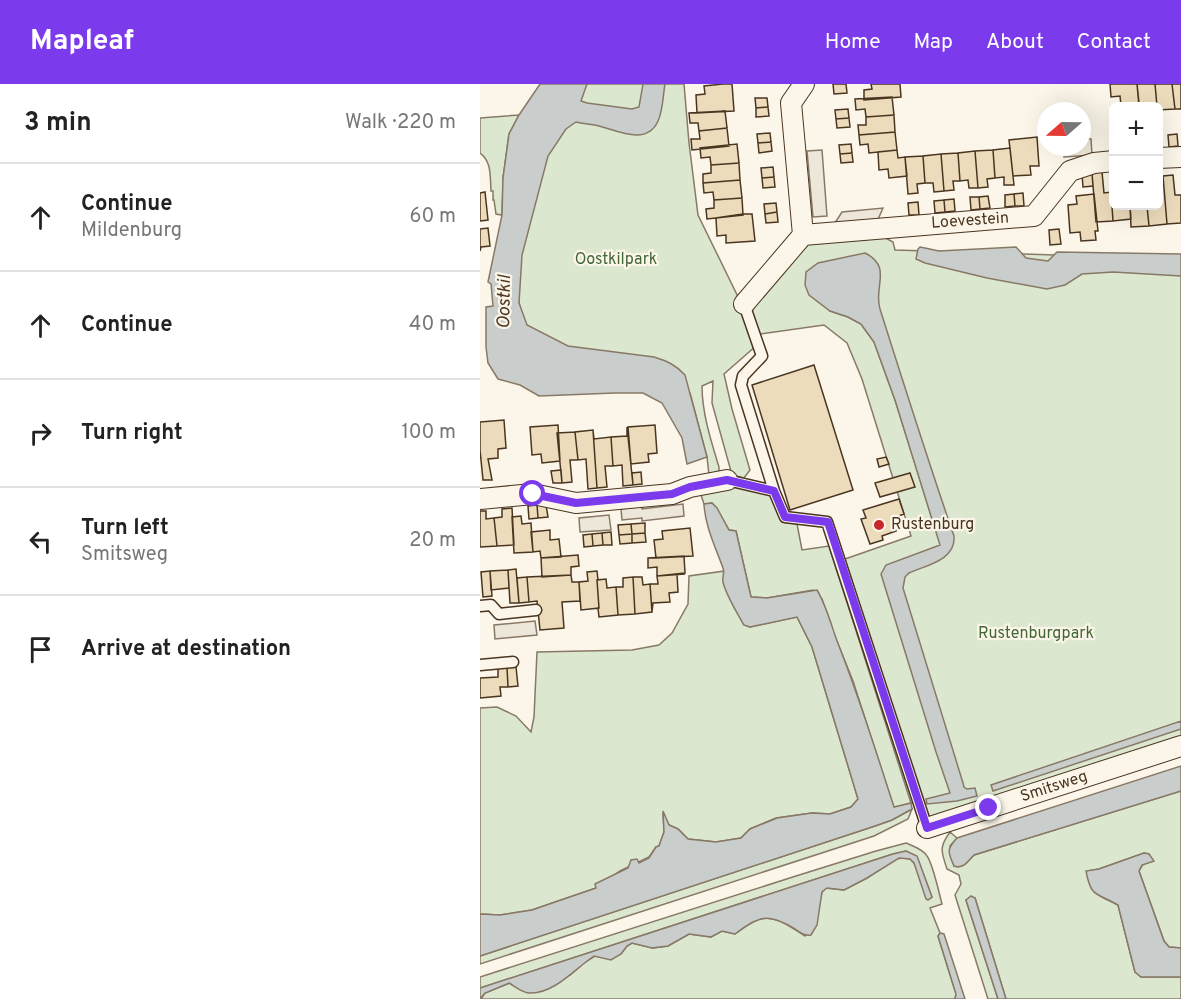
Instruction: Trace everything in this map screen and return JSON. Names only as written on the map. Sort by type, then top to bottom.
[{"type":"street","points":[[744,304],[803,235],[790,103],[804,84]]},
{"type":"street","points":[[1163,158],[1181,157]]},
{"type":"street","name":"Loevestein","points":[[803,235],[1034,216],[1070,171],[1094,163],[1109,161]]},
{"type":"street","points":[[480,499],[533,494],[576,503],[672,494],[690,487],[727,480]]},
{"type":"street","name":"Smitsweg","points":[[926,824],[1181,746]]},
{"type":"lane","points":[[744,304],[762,356],[743,376],[741,385],[774,491],[785,517],[828,522],[926,824]]},
{"type":"lane","points":[[727,480],[774,491]]},
{"type":"lane","points":[[480,606],[491,605],[499,614],[536,610]]},
{"type":"lane","points":[[480,665],[513,662]]},
{"type":"green space","name":"Oostkilpark","points":[[579,84],[684,84],[698,215],[743,307],[757,345],[724,374],[750,470],[744,478],[732,475],[712,403],[713,381],[702,386],[705,417],[719,467],[719,471],[709,475],[707,457],[690,393],[566,348],[525,326],[519,303],[520,255],[547,149]]},
{"type":"green space","points":[[519,115],[509,134],[503,178],[502,215],[496,214],[487,160],[480,153],[480,118]]},
{"type":"green space","name":"Rustenburgpark","points":[[880,235],[893,242],[895,250],[1181,259],[1181,738],[927,819],[845,559],[911,536],[862,379],[847,343],[824,325],[760,334],[752,315],[753,307],[802,244]],"holes":[[[861,279],[935,528],[895,400],[874,342],[861,324],[830,311]]]},
{"type":"green space","points":[[730,483],[769,492],[782,522],[797,524],[802,550],[829,546],[911,803],[894,808],[853,681],[822,599],[813,590],[767,598],[751,597],[736,531],[729,530],[712,503],[704,504],[699,489]]},
{"type":"green space","points":[[725,571],[723,581],[744,625],[750,627],[797,617],[812,647],[858,799],[851,807],[830,814],[812,813],[776,818],[750,829],[741,838],[716,842],[688,839],[678,829],[669,825],[663,813],[664,832],[659,846],[649,857],[620,871],[596,888],[532,910],[500,915],[480,914],[480,708],[497,707],[516,716],[531,732],[534,717],[537,652],[632,650],[659,645],[672,633],[688,604],[689,576]]},
{"type":"green space","points":[[1181,791],[1181,948],[1169,947],[1164,941],[1139,871],[1149,854],[1144,853],[1087,871],[1090,886],[1096,894],[1118,905],[1135,972],[1141,977],[1181,977],[1181,999],[1006,999],[975,898],[966,900],[998,999],[988,999],[955,895],[961,884],[959,875],[947,869],[943,858],[942,849],[950,832],[957,838],[950,846],[954,866],[960,866],[966,864],[974,855]]},
{"type":"green space","points":[[912,809],[908,819],[874,836],[480,964],[480,956],[875,826]]},
{"type":"green space","points":[[906,843],[925,854],[934,872],[942,904],[930,908],[940,933],[938,936],[956,994],[955,999],[481,999],[485,993],[510,983],[523,991],[570,975],[595,956],[621,954],[632,943],[653,948],[668,946],[689,934],[711,937],[722,931],[735,934],[755,921],[770,918],[805,936],[818,910],[822,892],[826,888],[844,890],[895,859],[910,859],[914,863],[931,898],[917,857],[906,851],[480,988],[480,977]]},
{"type":"shaded area","points":[[822,150],[827,216],[813,217],[807,151]]},
{"type":"shaded area","points":[[883,208],[876,224],[833,226],[842,212]]},
{"type":"shaded area","points":[[683,504],[684,516],[642,521],[642,518],[622,520],[621,509]]},
{"type":"shaded area","points":[[609,515],[611,530],[580,532],[579,518]]},
{"type":"shaded area","points":[[535,621],[537,635],[495,639],[494,625]]},
{"type":"water","name":"Oostkil","points":[[540,84],[587,84],[581,101],[632,109],[639,107],[643,84],[665,84],[660,117],[653,129],[647,133],[632,135],[576,122],[566,129],[548,156],[522,255],[519,303],[527,325],[568,346],[654,357],[678,369],[685,375],[707,457],[687,464],[682,438],[662,403],[643,393],[539,396],[520,385],[498,379],[488,363],[486,307],[493,306],[491,284],[488,282],[502,215],[503,178],[509,134]]},
{"type":"water","points":[[920,247],[939,251],[1016,247],[1026,258],[1048,261],[1057,252],[1181,254],[1181,276],[1113,272],[1082,274],[1065,285],[1047,289],[925,263],[916,259]]},
{"type":"water","points":[[865,253],[878,265],[880,271],[878,301],[880,309],[954,536],[950,551],[932,564],[909,573],[905,577],[903,588],[964,787],[975,788],[977,796],[957,801],[927,804],[926,799],[950,793],[881,574],[886,565],[940,545],[895,400],[874,342],[861,324],[830,311],[809,295],[805,285],[806,272],[818,263]]},
{"type":"water","points":[[712,503],[729,530],[736,531],[751,597],[767,598],[817,590],[826,608],[853,682],[894,807],[911,803],[912,809],[875,826],[480,956],[480,914],[500,915],[532,910],[596,888],[595,884],[628,868],[631,860],[637,859],[639,863],[649,858],[659,846],[664,832],[663,811],[669,825],[678,829],[688,839],[716,842],[741,838],[750,829],[777,818],[812,813],[830,814],[851,807],[858,799],[812,647],[797,617],[750,627],[744,625],[729,598],[723,582],[724,570],[706,520],[704,504]]},
{"type":"water","points":[[1181,721],[1181,729],[993,791],[991,785]]},
{"type":"water","points":[[1181,766],[1181,791],[974,855],[961,866],[954,866],[949,854],[951,845],[957,838]]},
{"type":"water","points":[[906,851],[917,856],[932,897],[928,900],[914,863],[910,859],[899,858],[844,890],[827,888],[822,892],[817,925],[811,935],[803,934],[778,920],[764,918],[751,923],[735,934],[722,931],[711,937],[689,934],[668,946],[652,948],[632,943],[611,960],[594,956],[565,979],[540,992],[528,993],[509,983],[485,993],[480,999],[480,988]]},
{"type":"water","points":[[1144,853],[1149,854],[1154,861],[1142,865],[1139,871],[1164,941],[1169,947],[1181,948],[1181,977],[1141,977],[1135,972],[1118,905],[1096,893],[1088,880],[1086,871],[1099,869]]},
{"type":"water","points":[[971,896],[975,898],[1006,999],[998,999],[966,900]]},
{"type":"water","points":[[940,933],[944,934],[965,999],[955,999],[956,994],[938,936]]},
{"type":"building","points":[[732,84],[734,111],[697,113],[696,95],[705,94],[704,86]]},
{"type":"building","points":[[833,84],[846,84],[847,93],[834,94]]},
{"type":"building","points":[[871,84],[900,84],[901,97],[864,100],[864,90],[872,89]]},
{"type":"building","points":[[1110,84],[1137,84],[1139,102],[1121,102],[1120,96],[1111,97]]},
{"type":"building","points":[[1137,84],[1155,84],[1157,102],[1139,102]]},
{"type":"building","points":[[1155,84],[1172,84],[1175,109],[1163,110],[1163,102],[1157,102]]},
{"type":"building","points":[[1172,84],[1181,84],[1181,109],[1175,109]]},
{"type":"building","points":[[892,97],[894,115],[866,117],[865,109],[856,110],[855,99]]},
{"type":"building","points":[[755,98],[767,98],[768,107],[756,108]]},
{"type":"building","points":[[768,107],[769,116],[756,117],[756,108]]},
{"type":"building","points":[[848,109],[849,118],[836,119],[835,110]]},
{"type":"building","points":[[725,111],[727,128],[699,131],[698,123],[690,123],[689,113]]},
{"type":"building","points":[[894,115],[895,132],[859,135],[858,125],[866,125],[866,117]]},
{"type":"building","points":[[849,118],[850,127],[837,128],[836,119]]},
{"type":"building","points":[[727,128],[729,146],[692,150],[691,139],[700,139],[699,131]]},
{"type":"building","points":[[895,132],[897,150],[869,153],[868,144],[860,145],[859,135]]},
{"type":"building","points":[[770,133],[771,142],[758,143],[757,134]]},
{"type":"building","points":[[1177,134],[1178,146],[1169,147],[1168,135]]},
{"type":"building","points":[[1037,137],[1039,166],[1030,166],[1031,175],[1013,176],[1009,140]]},
{"type":"building","points":[[771,142],[772,151],[759,153],[758,143]]},
{"type":"building","points":[[737,144],[739,163],[711,165],[710,157],[701,158],[700,148]]},
{"type":"building","points":[[851,144],[852,153],[840,154],[839,145]]},
{"type":"building","points":[[1010,148],[1014,185],[1004,185],[1004,177],[995,178],[993,150]]},
{"type":"building","points":[[897,150],[898,158],[905,157],[907,176],[889,178],[888,169],[879,170],[878,152]]},
{"type":"building","points":[[993,150],[995,178],[987,179],[988,187],[978,188],[975,151]]},
{"type":"building","points":[[975,151],[978,188],[969,188],[968,180],[960,181],[958,153]]},
{"type":"building","points":[[852,153],[853,162],[841,163],[840,154]]},
{"type":"building","points":[[958,153],[960,181],[953,181],[954,190],[944,191],[941,154]]},
{"type":"building","points":[[941,154],[944,191],[934,192],[933,183],[925,183],[923,156]]},
{"type":"building","points":[[923,156],[925,183],[917,184],[918,193],[908,194],[905,157]]},
{"type":"building","points":[[739,163],[740,180],[703,183],[703,174],[711,173],[711,165]]},
{"type":"building","points":[[773,167],[774,177],[762,178],[761,168]]},
{"type":"building","points":[[1102,172],[1104,193],[1109,192],[1109,210],[1112,210],[1113,221],[1096,222],[1092,173]]},
{"type":"building","points":[[1092,173],[1093,186],[1083,187],[1082,174]]},
{"type":"building","points":[[1173,175],[1175,195],[1181,195],[1181,223],[1167,224],[1163,176]]},
{"type":"building","points":[[1163,176],[1167,224],[1149,226],[1147,210],[1163,210]]},
{"type":"building","points":[[774,177],[775,187],[763,188],[762,178]]},
{"type":"building","points":[[740,180],[742,198],[714,200],[713,192],[704,193],[703,183]]},
{"type":"building","points":[[485,192],[488,220],[480,221],[480,193]]},
{"type":"building","points":[[1023,193],[1024,206],[1015,206],[1014,194]]},
{"type":"building","points":[[1014,194],[1015,206],[1005,207],[1005,195]]},
{"type":"building","points":[[1094,194],[1098,231],[1095,231],[1096,240],[1081,241],[1080,232],[1070,233],[1068,205],[1077,204],[1076,196]]},
{"type":"building","points":[[988,196],[990,208],[980,209],[979,197]]},
{"type":"building","points":[[970,197],[979,197],[980,209],[971,210]]},
{"type":"building","points":[[742,198],[743,215],[707,219],[706,209],[714,208],[714,200]]},
{"type":"building","points":[[954,199],[955,211],[945,212],[944,200]]},
{"type":"building","points":[[944,200],[945,212],[935,213],[934,201]]},
{"type":"building","points":[[918,202],[919,215],[909,215],[908,203]]},
{"type":"building","points":[[776,203],[777,212],[765,214],[764,204]]},
{"type":"building","points":[[1112,210],[1130,210],[1131,219],[1113,221]]},
{"type":"building","points":[[1130,210],[1147,210],[1149,226],[1131,227]]},
{"type":"building","points":[[777,212],[778,222],[766,223],[765,214]]},
{"type":"building","points":[[752,214],[755,241],[726,243],[726,235],[717,236],[716,218]]},
{"type":"building","points":[[488,228],[490,246],[481,247],[480,251],[480,229]]},
{"type":"building","points":[[1059,229],[1061,244],[1050,245],[1049,230]]},
{"type":"building","points":[[814,365],[853,490],[790,510],[752,385]]},
{"type":"building","points":[[504,420],[506,448],[498,449],[498,458],[488,459],[492,480],[483,480],[480,422]]},
{"type":"building","points":[[558,425],[560,461],[542,463],[541,454],[532,455],[530,427]]},
{"type":"building","points":[[655,425],[657,453],[648,454],[649,462],[631,464],[628,427]]},
{"type":"building","points":[[627,427],[633,485],[623,486],[622,465],[613,466],[611,437],[627,436]]},
{"type":"building","points":[[593,430],[594,439],[611,437],[613,466],[605,466],[607,487],[597,488]]},
{"type":"building","points":[[593,430],[597,488],[588,489],[586,459],[578,460],[575,432]]},
{"type":"building","points":[[575,432],[578,460],[570,460],[572,482],[562,483],[557,433]]},
{"type":"building","points":[[886,457],[889,464],[879,467],[877,459]]},
{"type":"building","points":[[561,470],[562,483],[553,483],[551,471]]},
{"type":"building","points":[[641,472],[642,484],[633,485],[632,473]]},
{"type":"building","points":[[910,473],[915,487],[880,497],[875,483]]},
{"type":"building","name":"Rustenburg","points":[[899,499],[904,514],[893,518],[896,531],[882,536],[883,540],[870,544],[861,519],[866,518],[863,510]]},
{"type":"building","points":[[537,505],[546,505],[548,517],[538,518]]},
{"type":"building","points":[[537,505],[538,518],[529,519],[528,506]]},
{"type":"building","points":[[512,508],[514,545],[497,546],[494,518],[502,517],[502,509]]},
{"type":"building","points":[[480,511],[486,511],[486,519],[494,518],[497,546],[480,547]]},
{"type":"building","points":[[521,516],[522,524],[531,523],[533,552],[514,553],[512,517]]},
{"type":"building","points":[[645,523],[645,533],[632,534],[631,524]]},
{"type":"building","points":[[631,524],[632,534],[619,535],[618,525]]},
{"type":"building","points":[[690,528],[693,556],[656,558],[654,540],[663,539],[662,531]]},
{"type":"building","points":[[550,530],[550,540],[559,539],[561,557],[541,558],[540,551],[533,552],[531,532]]},
{"type":"building","points":[[611,532],[612,545],[603,545],[602,533]]},
{"type":"building","points":[[602,533],[603,545],[593,546],[592,534]]},
{"type":"building","points":[[645,533],[646,542],[632,543],[632,534]]},
{"type":"building","points":[[592,534],[593,546],[584,547],[583,535]]},
{"type":"building","points":[[632,534],[632,543],[620,544],[619,535]]},
{"type":"building","points":[[578,555],[579,566],[571,567],[571,575],[542,577],[541,558]]},
{"type":"building","points":[[684,556],[685,573],[657,576],[657,567],[648,568],[648,558]]},
{"type":"building","points":[[516,569],[519,603],[510,603],[508,570]]},
{"type":"building","points":[[508,570],[509,588],[491,590],[490,571]]},
{"type":"building","points":[[490,571],[492,596],[483,597],[481,572]]},
{"type":"building","points":[[597,571],[599,608],[581,610],[579,582],[588,581],[587,572]]},
{"type":"building","points":[[571,575],[572,582],[579,582],[580,601],[562,602],[564,628],[540,630],[537,601],[529,602],[527,577]]},
{"type":"building","points":[[677,575],[678,592],[669,593],[670,602],[653,603],[652,612],[650,584],[658,584],[657,576]]},
{"type":"building","points":[[527,577],[529,602],[519,603],[517,578]]},
{"type":"building","points":[[633,577],[642,577],[643,585],[650,584],[652,612],[635,614]]},
{"type":"building","points":[[633,577],[635,614],[618,615],[616,587],[623,587],[623,578]]},
{"type":"building","points":[[606,579],[607,588],[616,587],[618,615],[599,617],[597,580]]},
{"type":"building","points":[[507,667],[516,667],[518,686],[508,687]]},
{"type":"building","points":[[507,667],[508,687],[500,687],[501,696],[480,698],[480,678],[498,677],[498,668]]},
{"type":"place","name":"Rustenburg","points":[[879,525]]},
{"type":"route","points":[[533,494],[576,503],[672,494],[690,487],[727,480],[774,491],[785,517],[828,522],[927,828],[989,808]]}]
